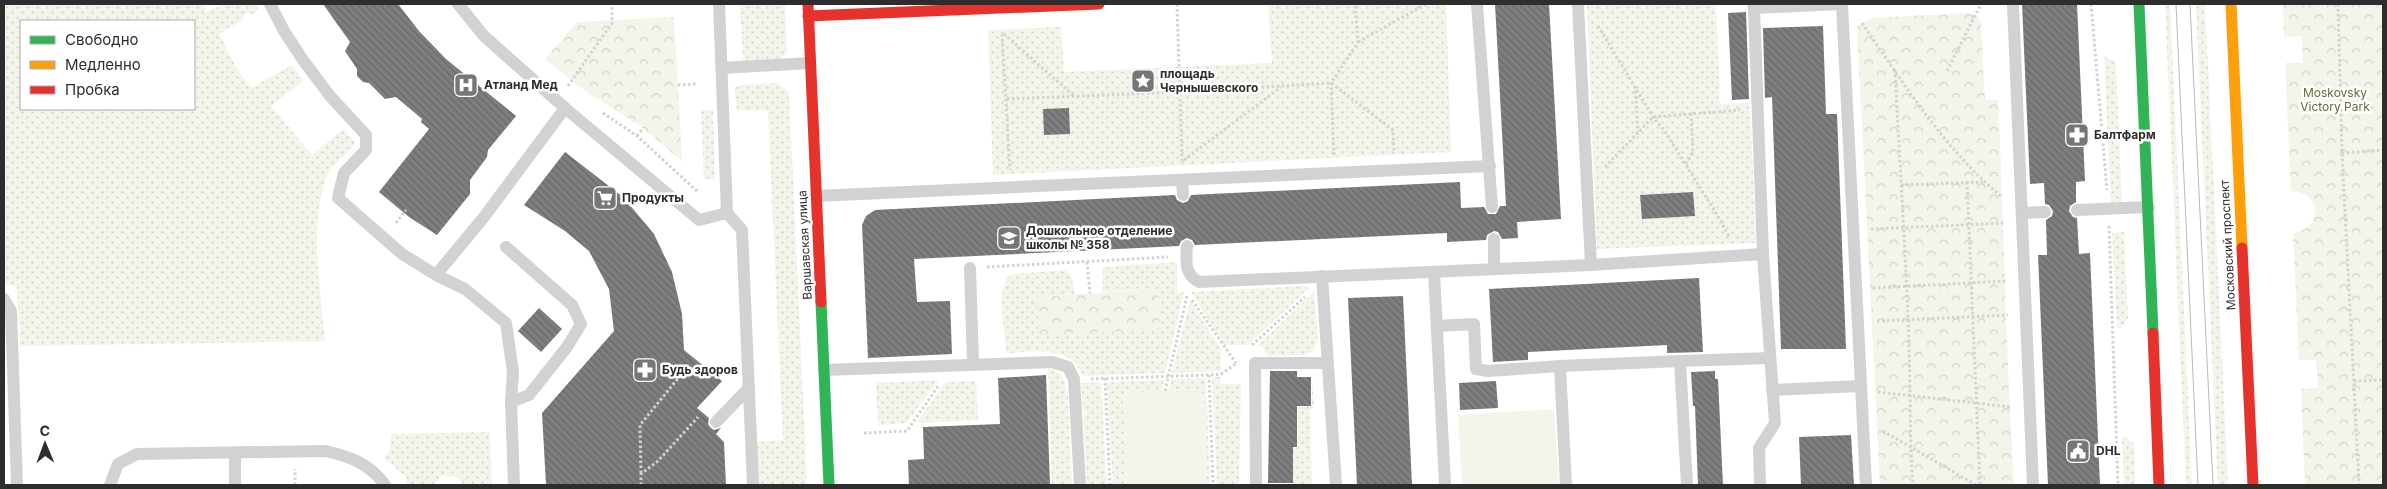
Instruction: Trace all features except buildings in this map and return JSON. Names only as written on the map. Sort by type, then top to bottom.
[{"type":"main road","name":"Варшавская улица","points":[[808,4],[830,485]]},
{"type":"main road","points":[[808,16],[1099,4]]},
{"type":"main road","points":[[2139,4],[2149,207],[2159,485]]},
{"type":"main road","name":"Московский проспект","points":[[2231,4],[2253,485]]},
{"type":"lane","points":[[270,4],[284,31],[330,96],[366,136],[366,150],[344,173],[338,198],[402,254],[436,275],[465,288],[506,323],[513,372],[511,402],[514,485]]},
{"type":"lane","points":[[458,4],[484,36],[565,108],[699,220],[727,213]]},
{"type":"lane","points":[[719,4],[727,213],[742,230],[753,485]]},
{"type":"lane","points":[[1477,4],[1492,207]]},
{"type":"lane","points":[[1578,4],[1591,265]]},
{"type":"lane","points":[[1760,485],[1758,448],[1775,423],[1763,254],[1753,6],[1841,4],[1866,485]]},
{"type":"lane","points":[[2013,4],[2033,485]]},
{"type":"lane","points":[[722,68],[810,63]]},
{"type":"lane","points":[[436,275],[484,217],[565,108]]},
{"type":"lane","points":[[816,196],[1490,166]]},
{"type":"lane","points":[[1182,181],[1183,195]]},
{"type":"lane","points":[[2077,210],[2149,207]]},
{"type":"lane","points":[[2022,217],[2045,212]]},
{"type":"lane","points":[[1494,239],[1494,268]]},
{"type":"lane","points":[[506,246],[572,305],[581,324],[568,347],[529,395],[511,402]]},
{"type":"lane","points":[[1186,251],[1187,271],[1191,278],[1198,282],[1322,279],[1763,254]]},
{"type":"lane","points":[[970,268],[973,364]]},
{"type":"lane","points":[[1434,272],[1444,485]]},
{"type":"lane","points":[[1322,279],[1336,485]]},
{"type":"lane","points":[[4,299],[11,311],[17,485]]},
{"type":"lane","points":[[1437,326],[1474,324],[1476,369],[1488,371],[1560,366],[1770,358]]},
{"type":"lane","points":[[1680,361],[1687,485]]},
{"type":"lane","points":[[824,370],[1052,362],[1068,367],[1074,380],[1080,485]]},
{"type":"lane","points":[[1256,485],[1255,363],[1327,363]]},
{"type":"lane","points":[[1560,366],[1566,485]]},
{"type":"lane","points":[[1772,390],[1861,386]]},
{"type":"lane","points":[[716,422],[749,388]]},
{"type":"lane","points":[[110,485],[118,464],[137,454],[326,451],[352,458],[374,470],[385,485]]},
{"type":"lane","points":[[235,453],[235,485]]},
{"type":"path","points":[[572,93],[566,88],[612,23],[612,4]]},
{"type":"path","points":[[1177,4],[1182,181]]},
{"type":"path","points":[[1355,4],[1358,42]]},
{"type":"path","points":[[1335,160],[1331,83],[1358,42],[1426,4]]},
{"type":"path","points":[[1947,71],[1981,4]]},
{"type":"path","points":[[2091,4],[2108,209],[2118,485]]},
{"type":"path","points":[[2338,4],[2342,153],[2359,485]]},
{"type":"path","points":[[1855,16],[1895,70],[1934,128],[1969,168],[2022,217]]},
{"type":"path","points":[[1594,20],[1653,117],[1686,164],[1719,218],[1739,256]]},
{"type":"path","points":[[1010,188],[1007,99],[1002,32],[1075,97]]},
{"type":"path","points":[[1895,70],[1908,320],[1911,395],[1910,447],[1913,485]]},
{"type":"path","points":[[1007,99],[1180,92],[1331,83],[1393,130],[1395,171]]},
{"type":"path","points":[[1634,83],[1638,132]]},
{"type":"path","points":[[678,86],[697,84]]},
{"type":"path","points":[[1182,162],[1283,86]]},
{"type":"path","points":[[1587,185],[1653,117],[1758,108]]},
{"type":"path","points":[[597,110],[637,136],[698,192]]},
{"type":"path","points":[[1686,164],[1693,152],[1691,114]]},
{"type":"path","points":[[637,136],[642,128]]},
{"type":"path","points":[[2342,153],[2383,150]]},
{"type":"path","points":[[1968,182],[1978,485]]},
{"type":"path","points":[[1901,185],[1984,182]]},
{"type":"path","points":[[390,230],[406,210]]},
{"type":"path","points":[[1853,230],[1970,224],[2022,217]]},
{"type":"path","points":[[970,268],[1087,262],[1186,251]]},
{"type":"path","points":[[1087,262],[1090,293]]},
{"type":"path","points":[[1246,352],[1322,279]]},
{"type":"path","points":[[1856,289],[2025,280]]},
{"type":"path","points":[[1165,391],[1188,293],[1236,363]]},
{"type":"path","points":[[1858,322],[2026,314]]},
{"type":"path","points":[[1074,380],[1221,374],[1241,357]]},
{"type":"path","points":[[864,433],[908,431],[954,365]]},
{"type":"path","points":[[1209,375],[1213,485]]},
{"type":"path","points":[[641,485],[640,425],[680,376]]},
{"type":"path","points":[[1105,378],[1110,485]]},
{"type":"path","points":[[2354,382],[2383,380]]},
{"type":"path","points":[[1861,386],[1875,392],[2030,409]]},
{"type":"path","points":[[641,474],[658,461],[696,419]]},
{"type":"path","points":[[1863,419],[1978,485]]},
{"type":"path","points":[[295,463],[295,485]]},
{"type":"green space","points":[[4,4],[204,4],[207,12],[225,4],[255,4],[259,10],[250,15],[248,12],[242,16],[244,19],[219,34],[236,67],[251,88],[292,65],[303,81],[271,106],[312,155],[343,129],[355,142],[353,147],[329,172],[321,195],[318,215],[317,258],[325,341],[20,346],[17,286],[4,285]]},
{"type":"green space","points":[[740,4],[785,4],[787,53],[779,60],[743,61]]},
{"type":"green space","points":[[1268,4],[1446,4],[1451,152],[993,175],[988,30],[1061,27],[1064,72],[1272,63]]},
{"type":"green space","points":[[1587,4],[1716,4],[1720,104],[1750,103],[1756,243],[1597,249]]},
{"type":"green space","points":[[2165,4],[2170,4],[2192,485],[2186,485]]},
{"type":"green space","points":[[2196,4],[2205,4],[2228,485],[2218,485]]},
{"type":"green space","name":"Moskovsky Victory Park","points":[[2283,4],[2383,4],[2383,485],[2305,485],[2301,389],[2318,388],[2316,360],[2299,360],[2293,233],[2303,230],[2310,225],[2315,211],[2309,197],[2291,191],[2285,63],[2303,63],[2302,36],[2284,37]]},
{"type":"green space","points":[[1971,13],[1978,16],[1981,24],[1985,100],[1998,100],[2014,485],[1880,485],[1857,26],[1871,18]]},
{"type":"green space","points":[[674,17],[682,161],[639,125],[588,93],[545,59],[577,22]]},
{"type":"green space","points":[[2104,56],[2116,63],[2122,203],[2111,204]]},
{"type":"green space","points":[[777,83],[789,92],[807,485],[754,485],[753,442],[783,440],[768,111],[737,110],[734,89],[740,85]]},
{"type":"green space","points":[[701,110],[713,110],[715,179],[704,179]]},
{"type":"green space","points":[[2124,232],[2128,318],[2120,328],[2117,327],[2112,233]]},
{"type":"green space","points":[[1177,262],[1177,293],[1184,292],[1165,373],[1082,376],[1077,366],[1061,354],[1039,351],[1006,353],[1002,299],[1006,280],[1011,274],[1065,270],[1071,275],[1075,294],[1037,297],[1160,328],[1157,289],[1102,292],[1103,267]]},
{"type":"green space","points":[[1304,286],[1309,288],[1248,345],[1224,345],[1191,292]]},
{"type":"green space","points":[[1157,289],[1160,328],[1039,337],[1037,297]]},
{"type":"green space","points":[[1314,292],[1318,336],[1315,350],[1304,355],[1267,355],[1262,346],[1257,346]]},
{"type":"green space","points":[[1190,300],[1221,349],[1221,371],[1172,373]]},
{"type":"green space","points":[[1048,368],[1060,373],[1068,396],[1072,485],[1052,485]]},
{"type":"green space","points":[[1221,376],[1221,384],[1241,384],[1239,485],[1217,485],[1212,378]]},
{"type":"green space","points":[[1206,378],[1210,485],[1206,485],[1202,389],[1168,391],[1171,379]]},
{"type":"green space","points":[[1312,379],[1314,407],[1310,410],[1312,485],[1267,485],[1293,484],[1292,448],[1298,448],[1298,407],[1312,406]]},
{"type":"green space","points":[[939,380],[906,423],[878,425],[876,383]]},
{"type":"green space","points":[[1164,380],[1162,391],[1123,393],[1127,485],[1113,485],[1107,382]]},
{"type":"green space","points":[[976,381],[978,420],[916,423],[946,382]]},
{"type":"green space","points":[[1101,382],[1107,485],[1087,485],[1083,415],[1087,415],[1087,411],[1083,411],[1081,383]]},
{"type":"green space","points":[[1202,389],[1206,485],[1127,485],[1123,393]]},
{"type":"green space","points":[[1554,409],[1559,485],[1462,485],[1458,415]]},
{"type":"green space","points":[[490,432],[492,485],[463,485],[458,477],[441,476],[434,485],[406,485],[406,477],[384,458],[390,450],[391,434]]},
{"type":"green space","points":[[2125,437],[2134,444],[2135,485],[2124,485],[2122,438]]},
{"type":"tram line","points":[[2176,4],[2198,485]]},
{"type":"tram line","points":[[2190,4],[2213,485]]},
{"type":"traffic: fast","points":[[2139,4],[2153,333]]},
{"type":"traffic: fast","points":[[821,302],[829,485]]},
{"type":"traffic: slow","points":[[2231,4],[2242,248]]},
{"type":"traffic: jam","points":[[808,4],[821,302]]},
{"type":"traffic: jam","points":[[808,16],[1099,4]]},
{"type":"traffic: jam","points":[[2242,248],[2253,485]]},
{"type":"traffic: jam","points":[[2153,333],[2159,485]]},
{"type":"place","name":"площадь Чернышевского","points":[[1143,81]]},
{"type":"place","name":"Атланд Мед","points":[[466,85]]},
{"type":"place","name":"Балтфарм","points":[[2077,135]]},
{"type":"place","name":"Продукты","points":[[605,198]]},
{"type":"place","name":"Дошкольное отделение школы № 358","points":[[1009,238]]},
{"type":"place","name":"Будь здоров","points":[[645,370]]},
{"type":"place","name":"DHL","points":[[2078,451]]}]
